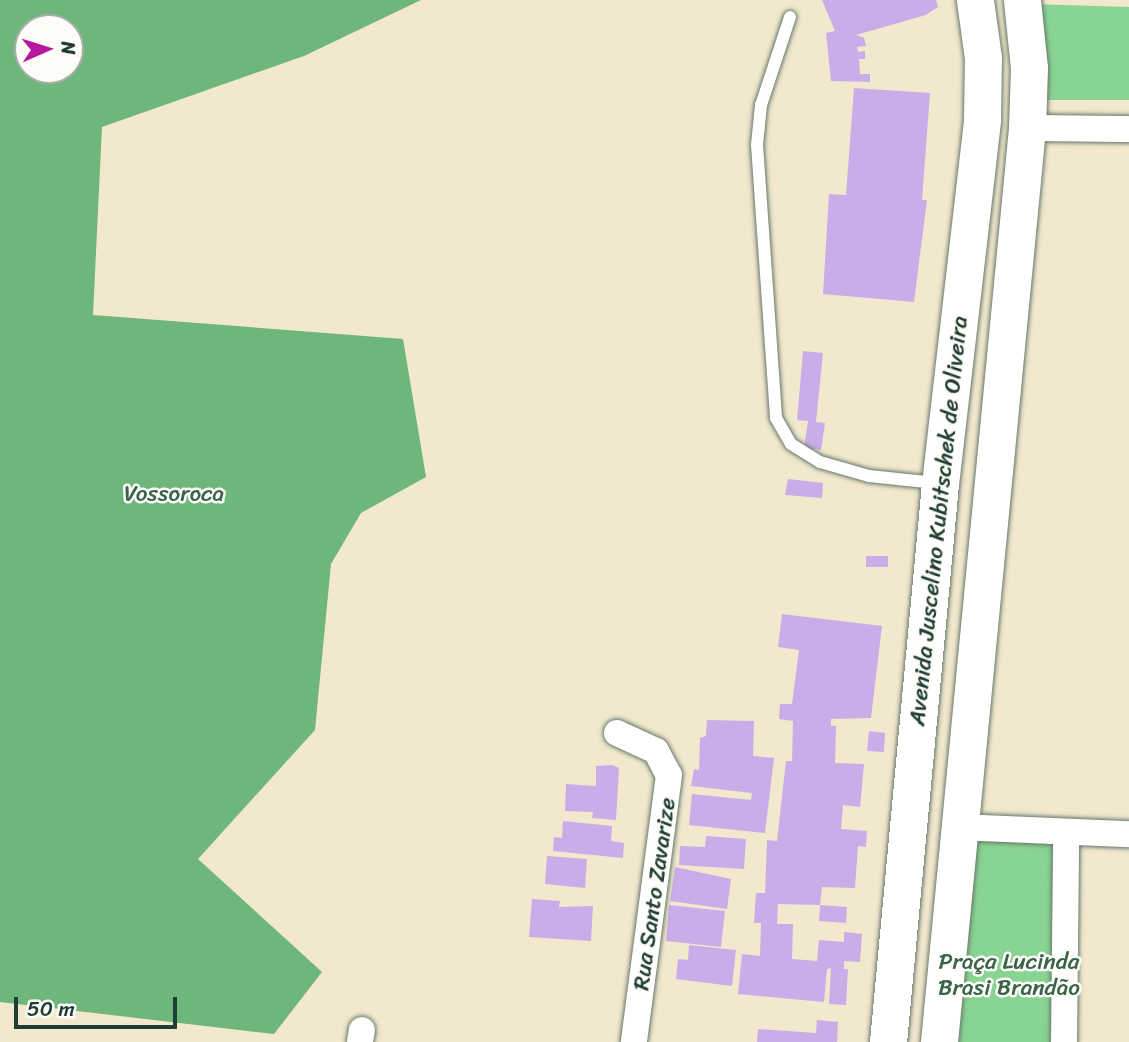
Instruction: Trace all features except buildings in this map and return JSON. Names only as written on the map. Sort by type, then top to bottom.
[{"type":"main road","name":"Avenida Juscelino Kubitschek de Oliveira","points":[[888,1042],[940,484],[982,119],[983,58],[975,0]]},
{"type":"main road","points":[[939,1042],[1027,128],[1029,68],[1023,0]]},
{"type":"street","points":[[1027,128],[1129,129]]},
{"type":"street","name":"Rua Santo Zavarize","points":[[617,733],[656,751],[669,775],[634,1042]]},
{"type":"street","points":[[960,827],[1066,834],[1129,834]]},
{"type":"street","points":[[1064,1042],[1066,834]]},
{"type":"lane","points":[[790,17],[761,105],[757,145],[776,418],[791,444],[820,462],[869,476],[940,484]]},
{"type":"green space","name":"Vossoroca","points":[[0,0],[421,0],[304,56],[102,127],[93,315],[403,339],[426,477],[361,513],[331,564],[315,730],[198,859],[322,972],[274,1034],[0,1002]]},
{"type":"green space","points":[[1029,4],[1129,7],[1129,100],[1048,100]]},
{"type":"green space","name":"Praça Lucinda Brasi Brandão","points":[[966,840],[1062,844],[1058,1042],[954,1042]]}]
